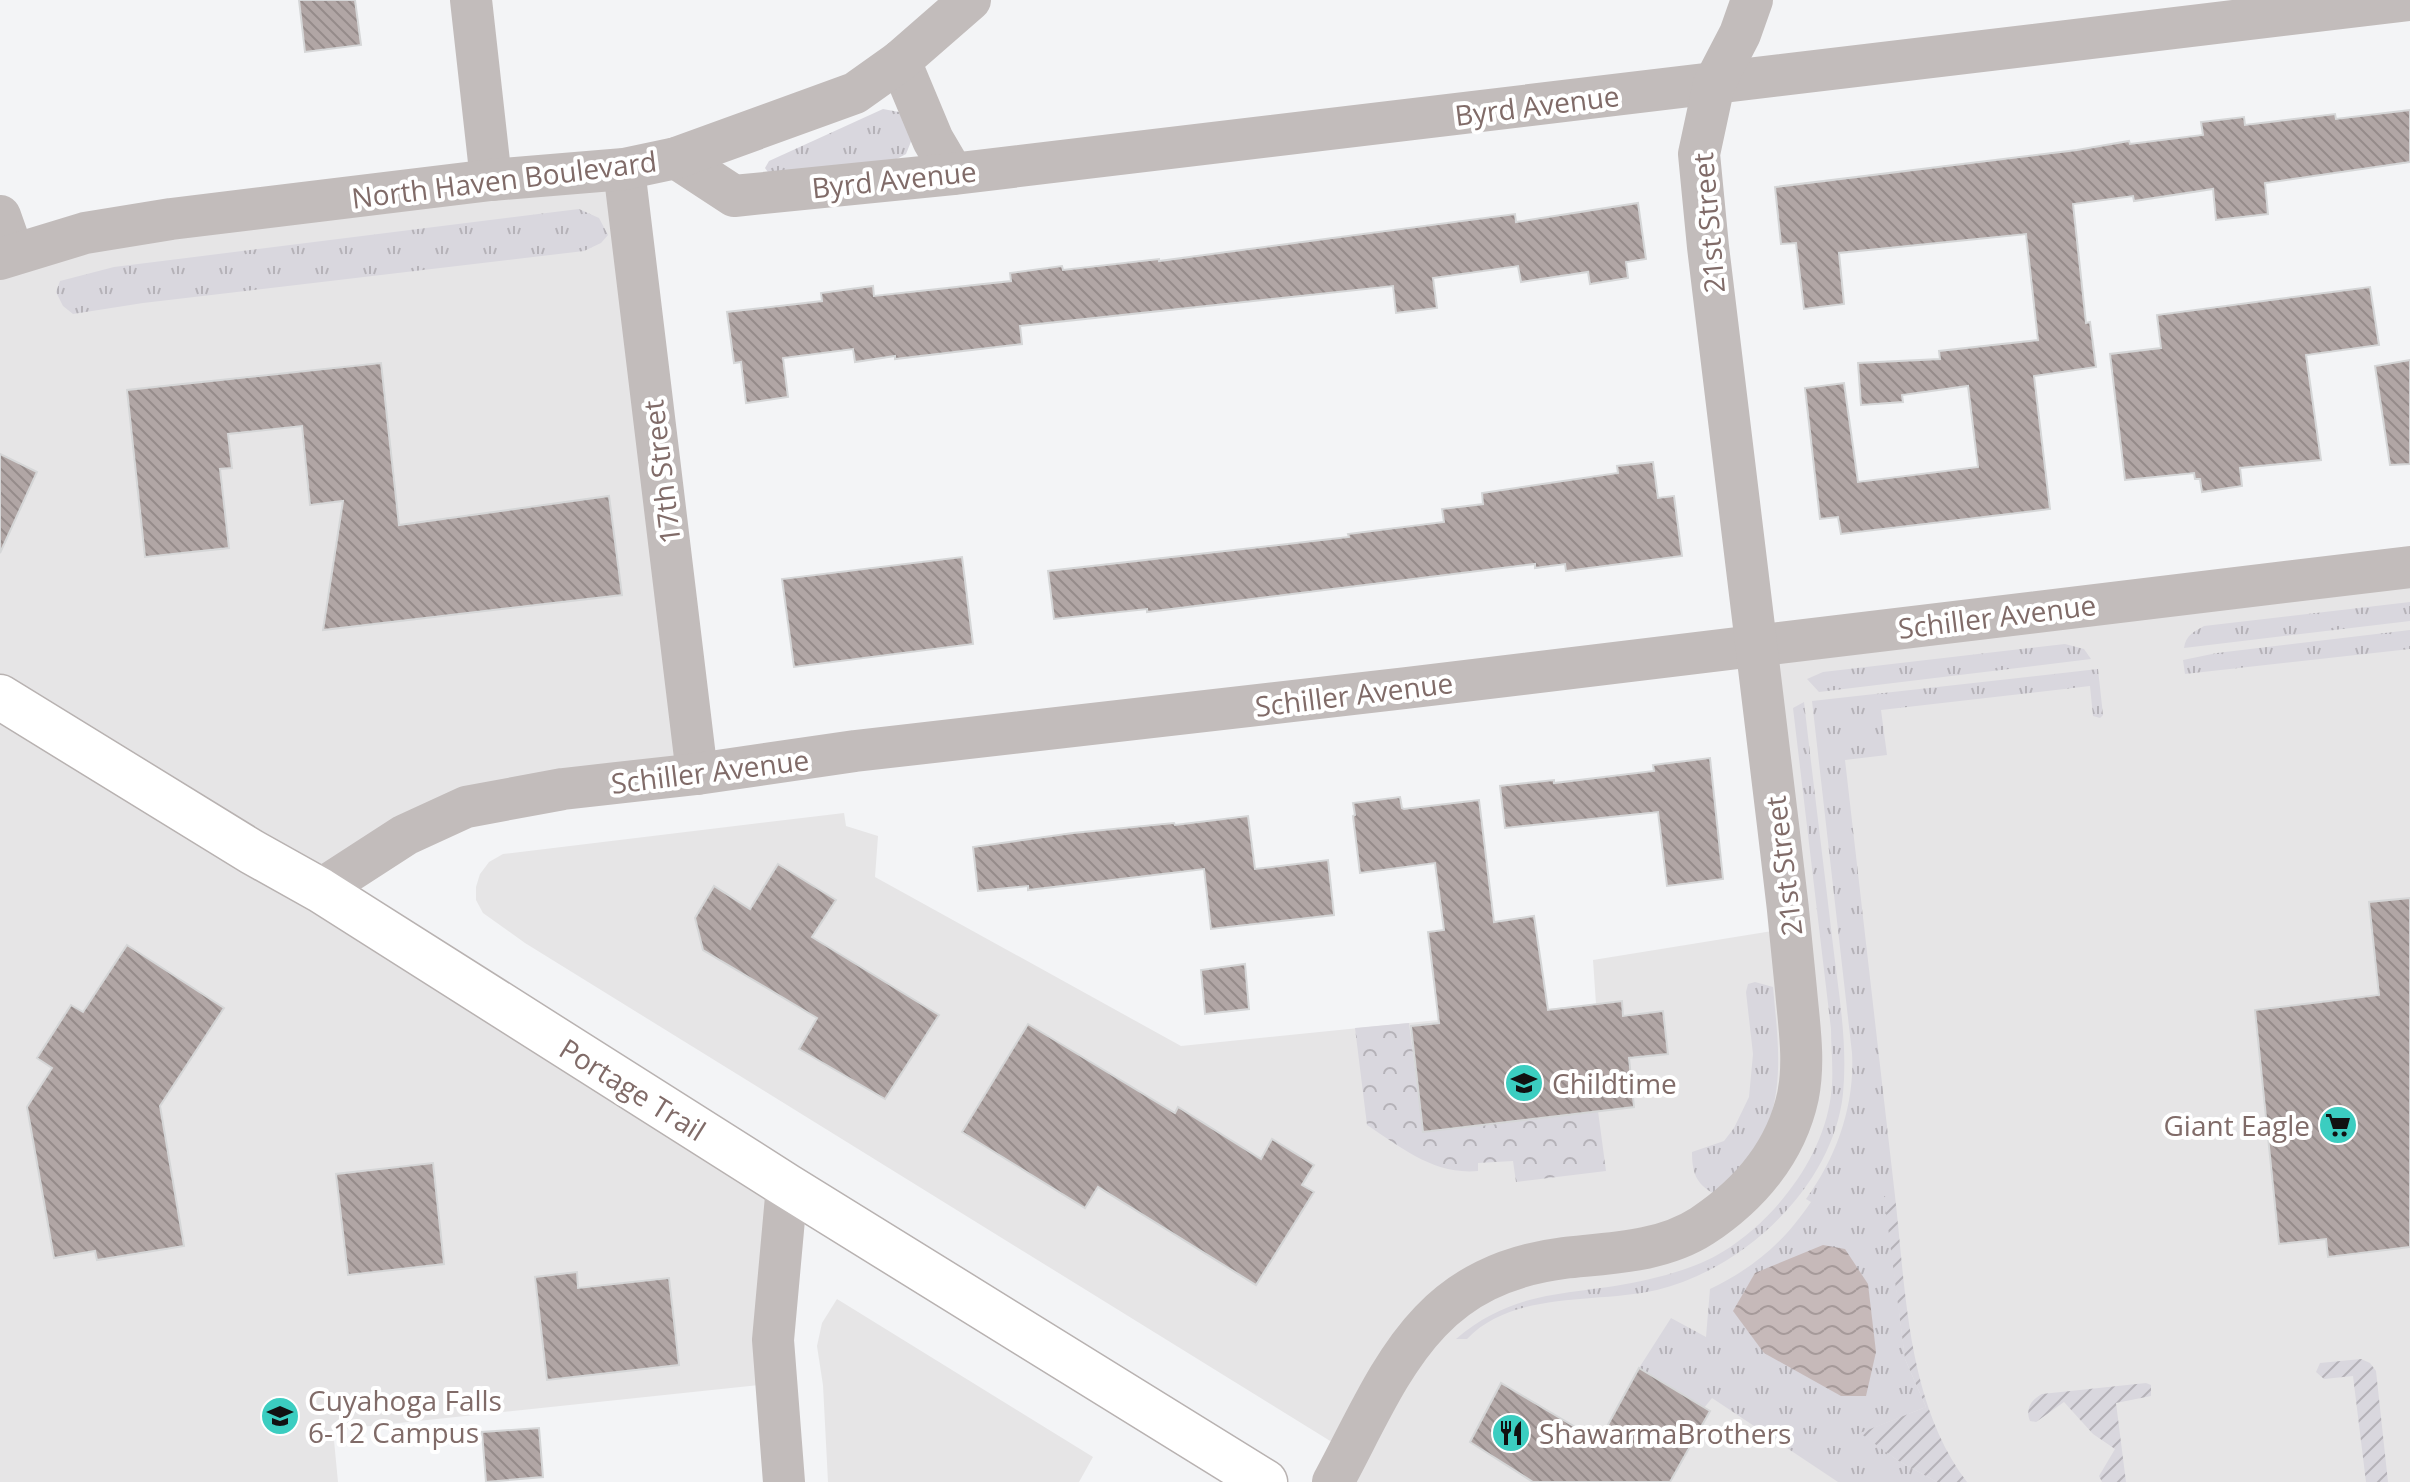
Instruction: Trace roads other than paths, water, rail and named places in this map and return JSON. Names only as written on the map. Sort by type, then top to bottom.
[{"type":"main road","name":"Portage Trail","points":[[0,697],[320,890],[787,1186],[1265,1482]]},
{"type":"street","points":[[471,0],[491,180]]},
{"type":"street","name":"North Haven Boulevard","points":[[4,242],[491,180],[624,169],[676,158],[855,93],[900,61],[970,0]]},
{"type":"street","name":"21st Street","points":[[1333,1482],[1394,1367],[1443,1308],[1473,1285],[1504,1271],[1536,1262],[1666,1243],[1697,1229],[1728,1209],[1757,1179],[1790,1127],[1799,1092],[1802,1058],[1791,928],[1699,154],[1714,84],[1740,34],[1752,0]]},
{"type":"street","name":"Byrd Avenue","points":[[676,158],[734,196],[953,174],[2409,0]]},
{"type":"street","points":[[900,61],[933,140],[953,174]]},
{"type":"street","name":"17th Street","points":[[624,169],[697,774]]},
{"type":"street","name":"Schiller Avenue","points":[[320,890],[405,835],[466,807],[563,789],[697,774],[855,751],[2410,567]]},
{"type":"street","points":[[784,1482],[773,1340],[787,1186]]},
{"type":"water","points":[[1823,1245],[1845,1249],[1868,1284],[1876,1352],[1866,1396],[1841,1396],[1764,1353],[1733,1311],[1755,1273]]},
{"type":"place","name":"Childtime","points":[[1524,1083]]},
{"type":"place","name":"Giant Eagle","points":[[2338,1125]]},
{"type":"place","name":"Cuyahoga Falls 6-12 Campus","points":[[280,1416]]},
{"type":"place","name":"ShawarmaBrothers","points":[[1511,1433]]}]
